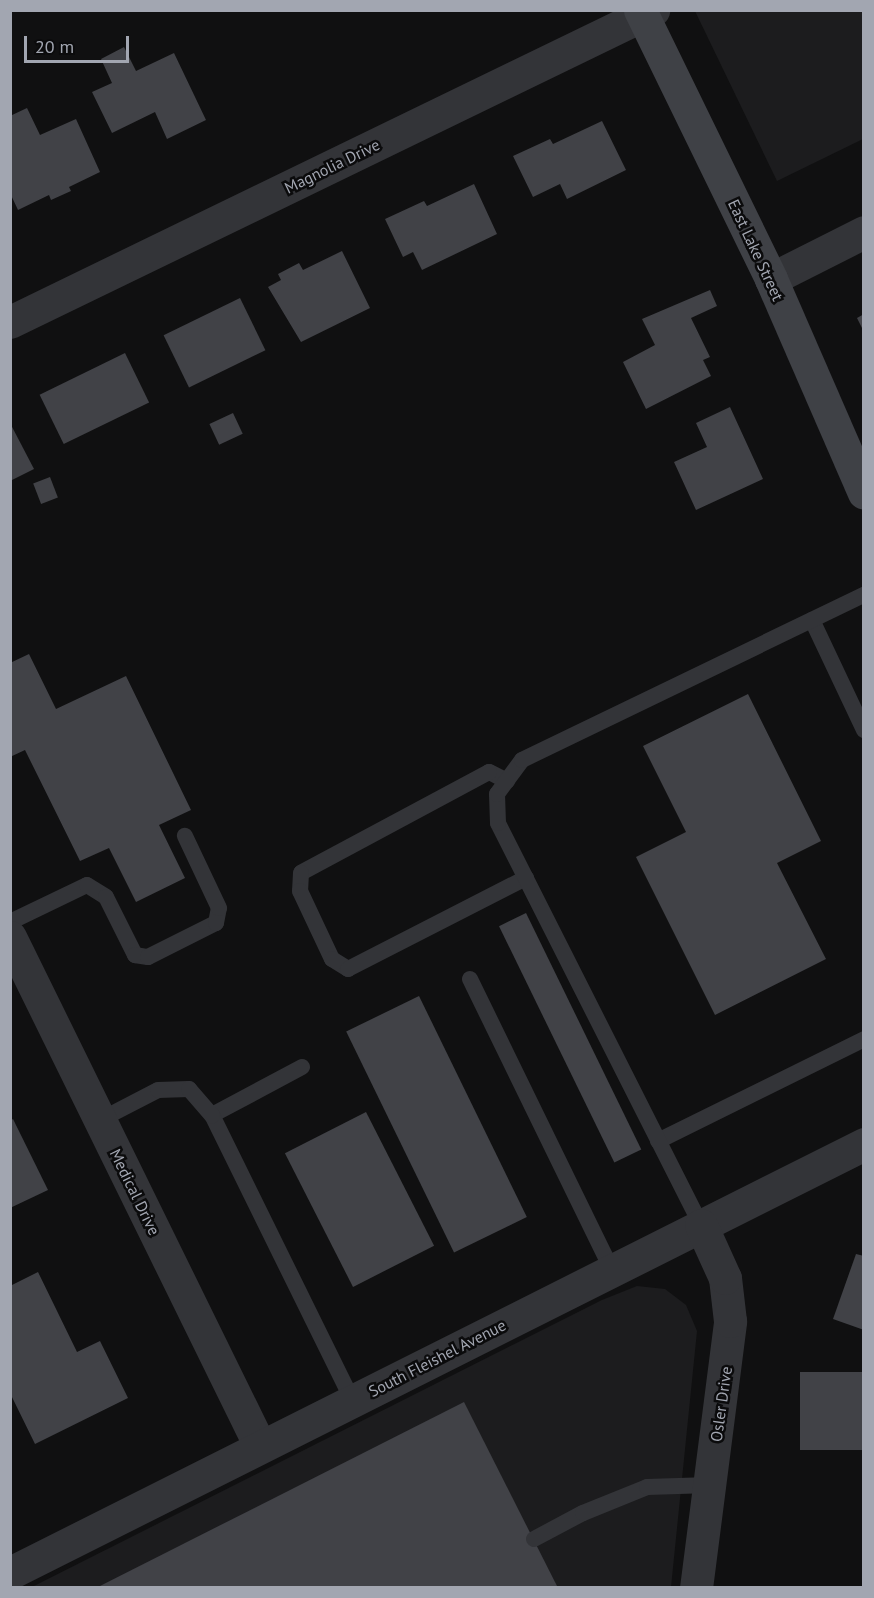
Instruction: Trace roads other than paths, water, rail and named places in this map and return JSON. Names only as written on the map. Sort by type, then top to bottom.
[{"type":"street","name":"East Lake Street","points":[[646,12],[771,279],[864,494]]},
{"type":"street","name":"Magnolia Drive","points":[[10,322],[646,12]]},
{"type":"street","points":[[771,279],[864,232]]},
{"type":"street","name":"Medical Drive","points":[[10,937],[260,1446]]},
{"type":"street","name":"South Fleishel Avenue","points":[[10,1573],[864,1144]]},
{"type":"street","name":"Osler Drive","points":[[696,1587],[730,1321],[725,1278],[701,1226]]},
{"type":"lane","points":[[701,1226],[498,823],[497,794],[522,760],[864,595]]},
{"type":"lane","points":[[812,620],[864,730]]},
{"type":"lane","points":[[507,781],[489,772],[301,873],[300,891],[332,959],[348,969],[526,878]]},
{"type":"lane","points":[[10,922],[87,885],[106,897],[135,955],[148,957],[216,923],[219,908],[185,836]]},
{"type":"lane","points":[[470,979],[612,1270]]},
{"type":"lane","points":[[658,1141],[864,1039]]},
{"type":"lane","points":[[212,1115],[302,1067]]},
{"type":"lane","points":[[100,1120],[158,1090],[189,1089],[212,1115],[352,1400]]},
{"type":"lane","points":[[534,1539],[583,1513],[647,1487],[710,1485]]}]
